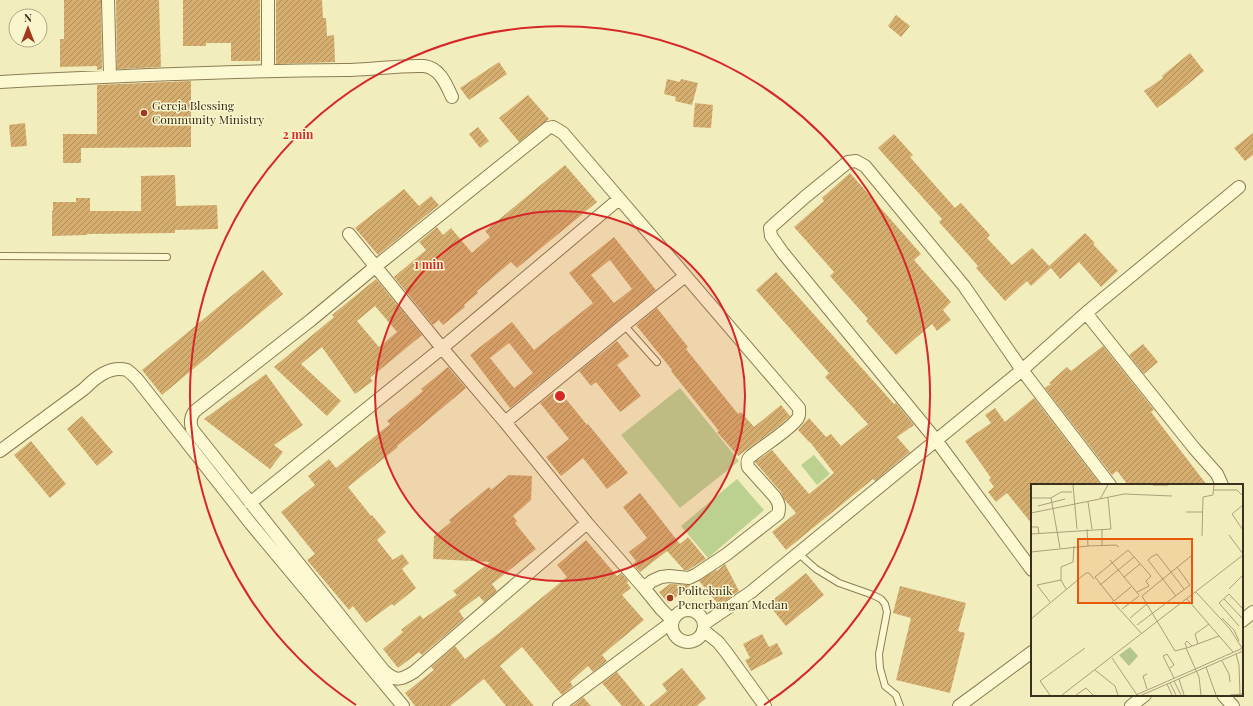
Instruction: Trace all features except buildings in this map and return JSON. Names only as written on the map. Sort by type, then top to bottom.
[{"type":"street","points":[[108,0],[110,76]]},
{"type":"street","points":[[268,0],[268,71]]},
{"type":"street","points":[[0,82],[110,76],[352,70],[424,66],[433,68],[440,75],[452,97]]},
{"type":"street","points":[[587,523],[414,672],[397,679],[390,677],[384,670],[250,503],[192,429],[190,420],[195,410],[311,320],[548,128],[553,126],[563,133],[799,408],[797,419],[751,456],[747,463],[748,467],[775,498],[780,508],[778,514],[727,554],[689,578],[669,576],[661,577],[652,580],[644,588]]},
{"type":"street","points":[[1031,569],[936,440],[802,277],[771,236],[770,228],[848,162],[856,160],[865,166],[964,286],[1022,370],[1109,484]]},
{"type":"street","points":[[349,234],[587,523],[644,588],[660,609],[672,621],[672,629],[675,635],[680,639],[692,641],[698,638],[703,627],[751,592],[1022,370],[1086,313],[1239,187]]},
{"type":"street","points":[[250,503],[442,348],[619,199]]},
{"type":"street","points":[[505,422],[685,276]]},
{"type":"street","points":[[1086,313],[1194,448],[1217,474],[1222,484]]},
{"type":"street","points":[[0,451],[84,388],[96,377],[113,369],[128,371],[136,379],[251,524],[403,706]]},
{"type":"street","points":[[559,706],[672,621],[679,613],[691,610],[701,617],[703,627],[726,652],[765,706]]},
{"type":"street","points":[[1243,620],[1253,612]]},
{"type":"street","points":[[959,706],[1031,653]]},
{"type":"street","points":[[1131,706],[1144,696]]},
{"type":"street","points":[[1225,696],[1233,706]]},
{"type":"lane","points":[[0,256],[167,257]]},
{"type":"lane","points":[[624,325],[657,362]]},
{"type":"lane","points":[[798,553],[816,569],[839,583],[873,595],[881,599],[885,604],[887,612],[879,654],[880,668],[885,686],[896,695],[900,706]]},
{"type":"green space","points":[[680,388],[739,461],[680,508],[621,435]]},
{"type":"green space","points":[[814,455],[830,474],[817,485],[801,465]]},
{"type":"green space","points":[[737,479],[764,510],[708,558],[681,526]]},
{"type":"place","name":"Gereja Blessing Community Ministry","points":[[144,113]]},
{"type":"place","name":"Politeknik Penerbangan Medan","points":[[670,598]]}]
